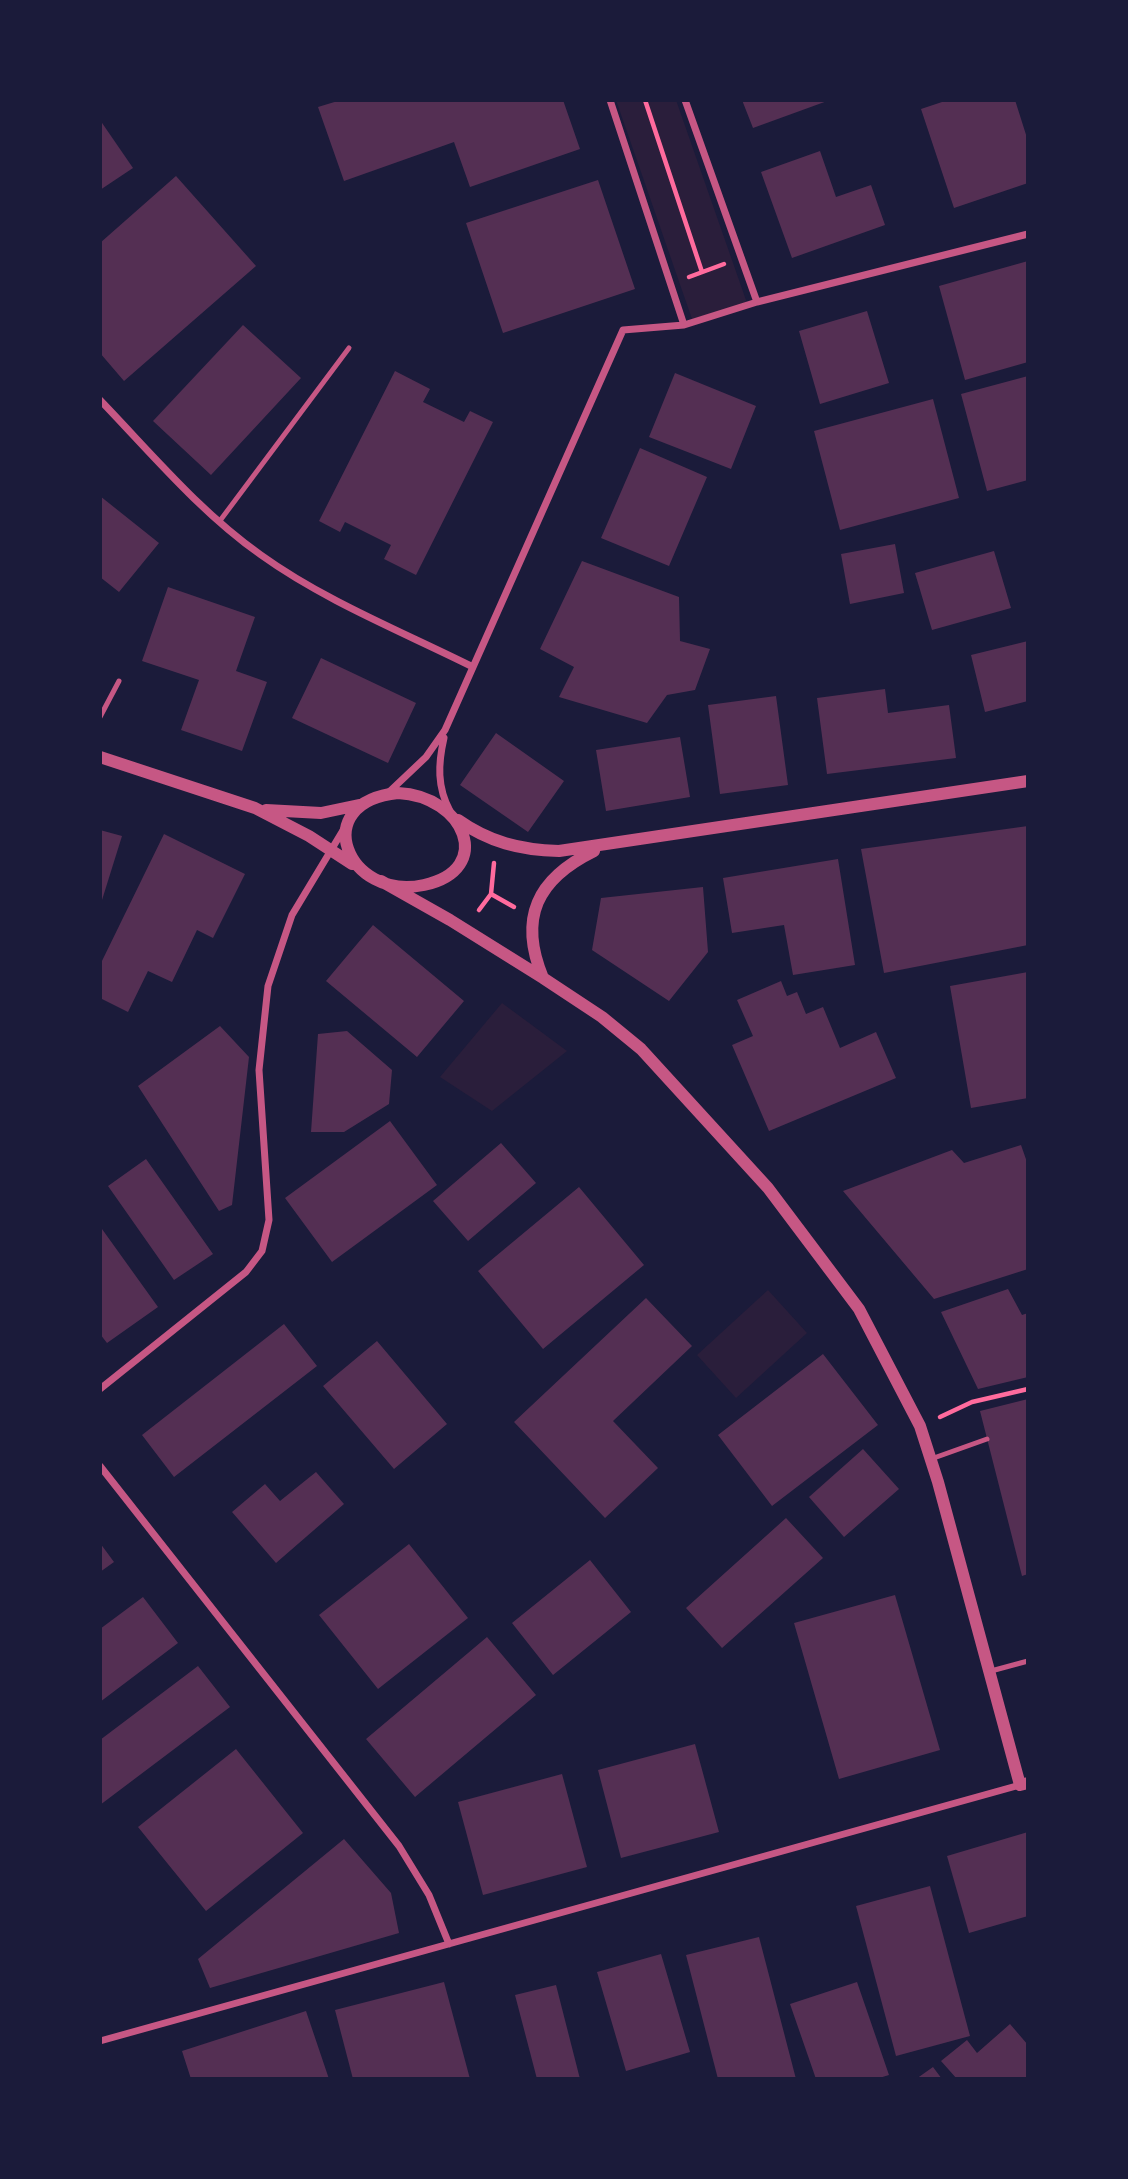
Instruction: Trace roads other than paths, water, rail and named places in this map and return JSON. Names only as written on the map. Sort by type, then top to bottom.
[{"type":"street","points":[[610,100],[684,325]]},
{"type":"street","points":[[685,100],[757,302]]},
{"type":"street","points":[[100,757],[255,808],[294,814],[321,813],[367,802],[387,794],[426,757],[445,730],[623,330],[684,325],[757,302],[1028,234]]},
{"type":"street","points":[[100,400],[219,522],[294,576],[473,667]]},
{"type":"street","points":[[381,881],[411,887],[433,882],[451,872],[462,856],[464,847],[454,816],[443,797],[439,777],[445,730]]},
{"type":"street","points":[[387,794],[422,795],[497,842],[540,851],[604,847],[1028,781]]},
{"type":"street","points":[[100,1389],[246,1272],[262,1251],[269,1220],[260,1121],[262,1026],[279,949],[303,894],[347,823],[367,802]]},
{"type":"street","points":[[100,2041],[1024,1784],[920,1426],[859,1309],[768,1188],[640,1049],[601,1017],[465,929],[255,808]]},
{"type":"street","points":[[347,823],[347,851],[361,870]]},
{"type":"street","points":[[543,978],[534,957],[531,936],[532,917],[538,900],[561,871],[604,847]]},
{"type":"street","points":[[100,1466],[399,1846],[429,1895],[449,1944]]},
{"type":"lane","points":[[219,522],[349,348]]},
{"type":"lane","points":[[100,717],[119,681]]},
{"type":"lane","points":[[931,1459],[987,1439]]},
{"type":"lane","points":[[991,1671],[1028,1661]]}]
